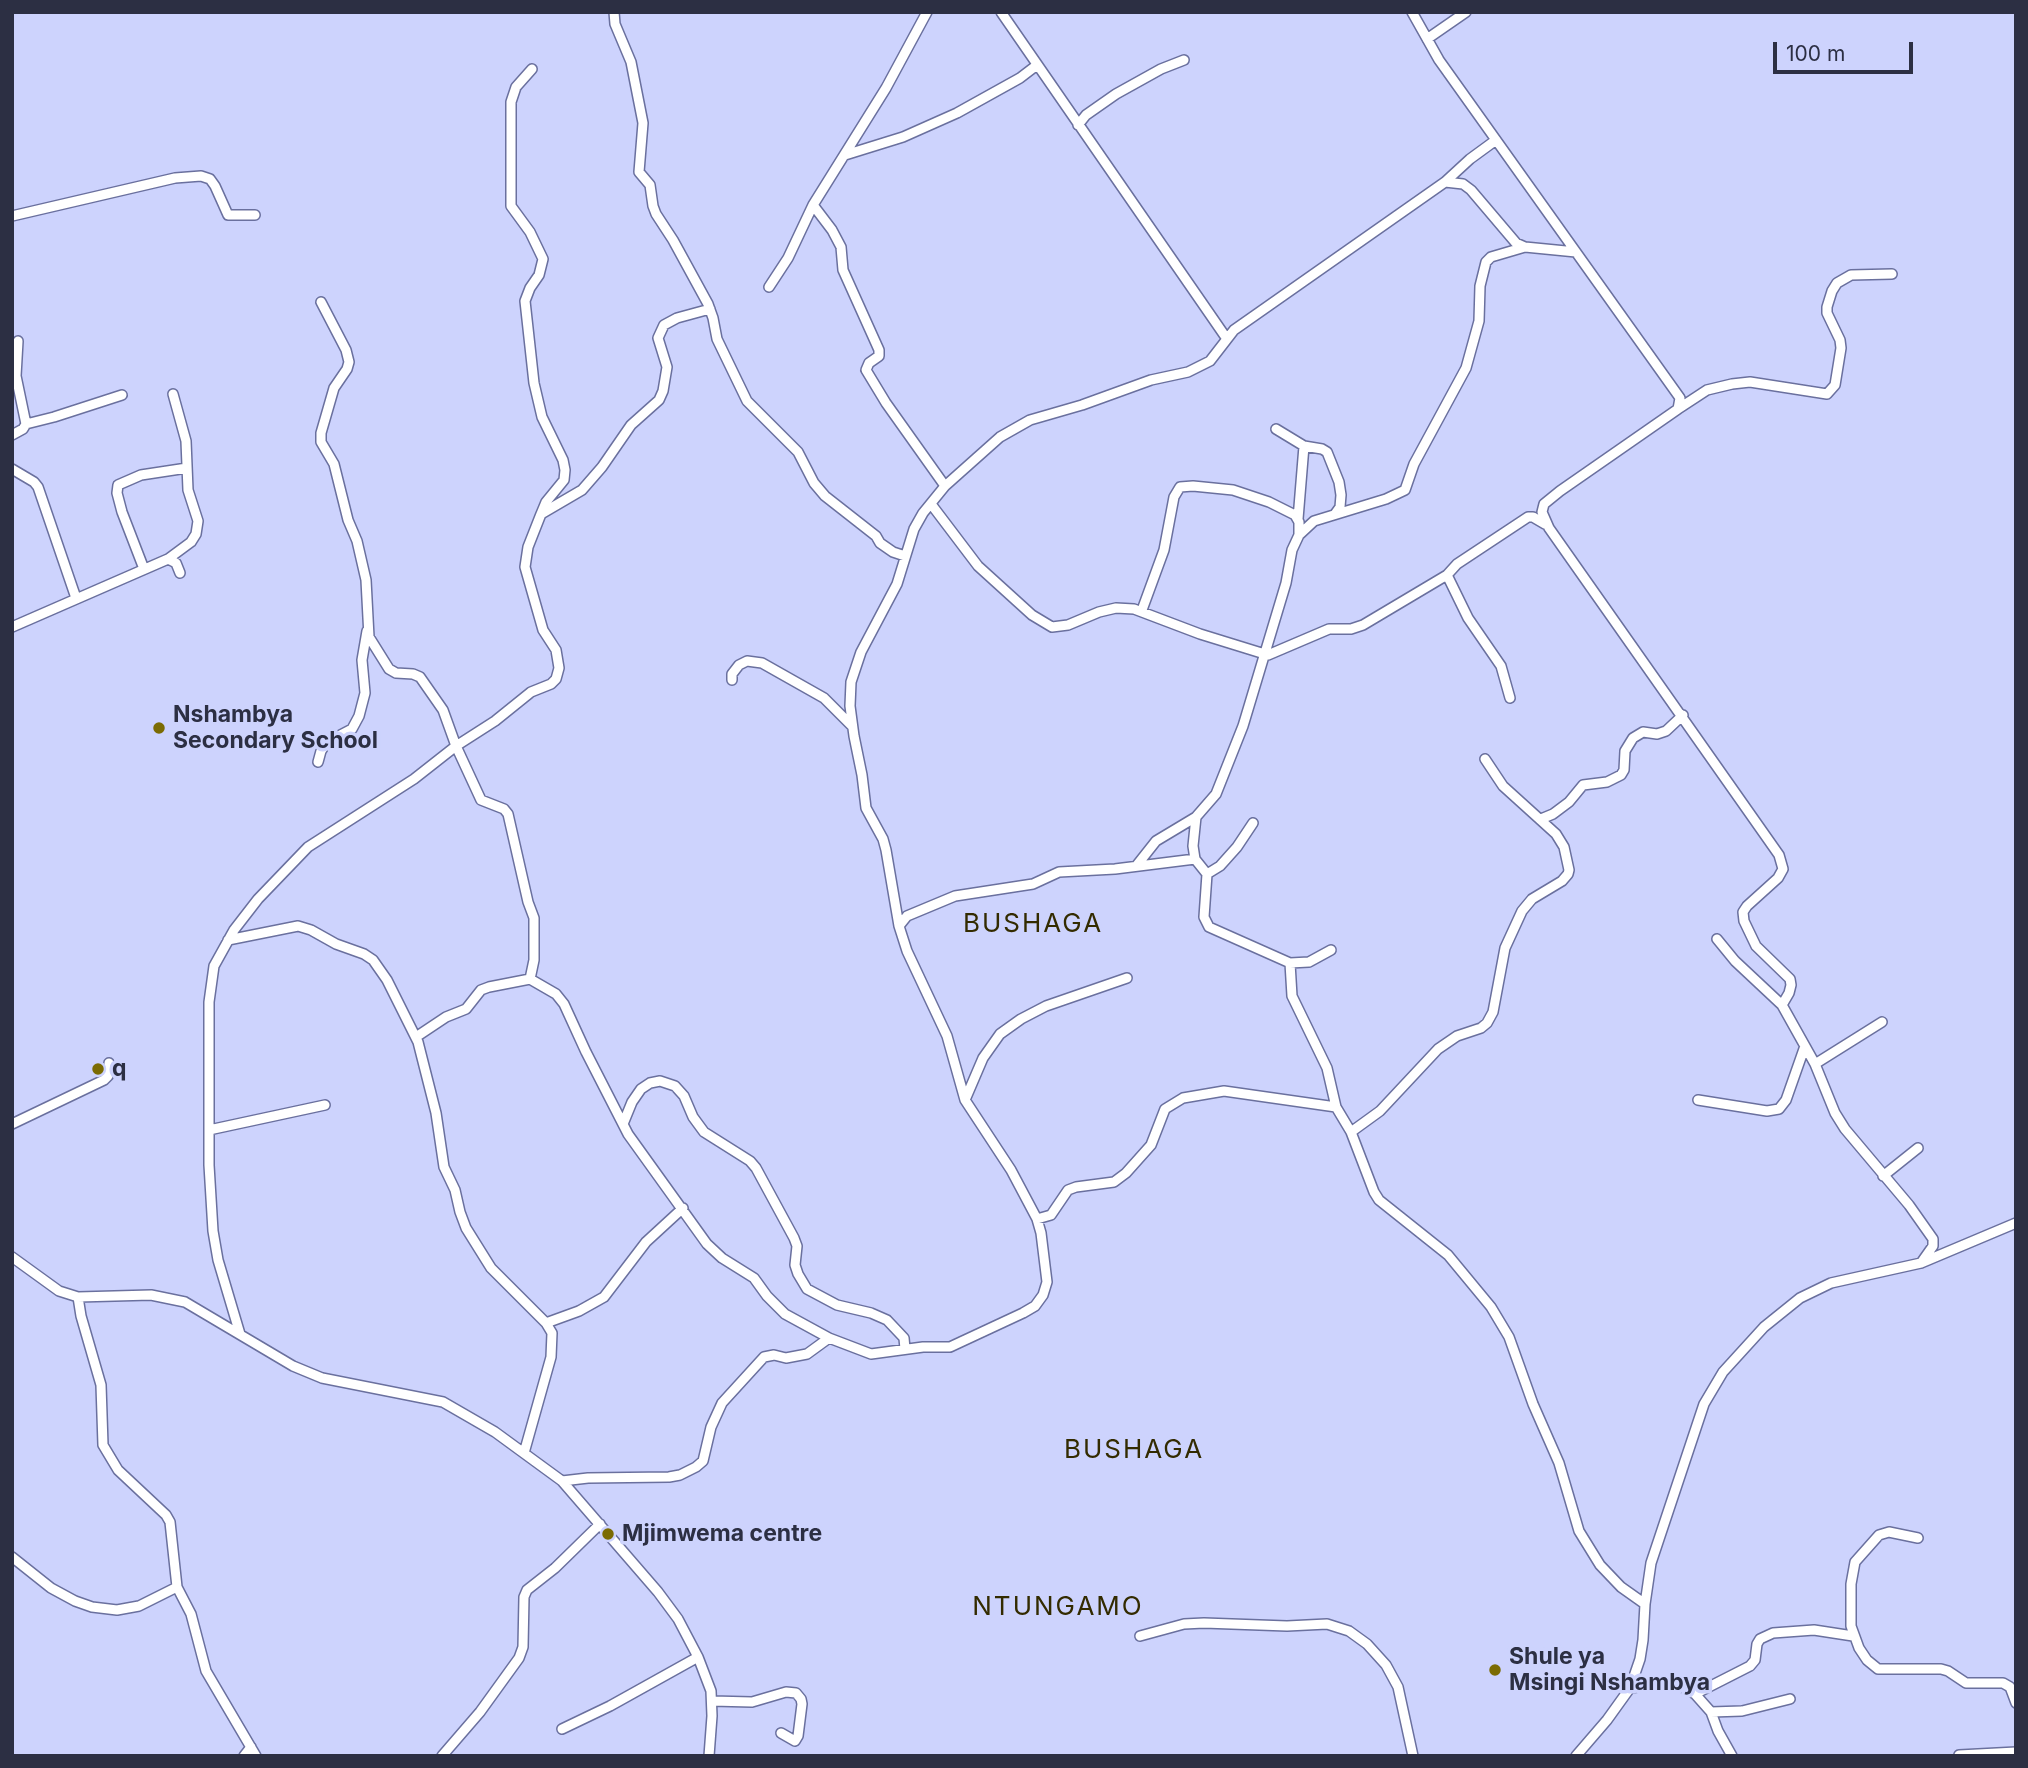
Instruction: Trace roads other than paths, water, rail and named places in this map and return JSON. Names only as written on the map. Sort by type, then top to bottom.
[{"type":"street","points":[[614,12],[615,24],[631,62],[644,130],[639,172],[650,185],[656,214],[710,309],[717,339],[747,401],[798,452],[814,483],[825,496],[893,552],[905,556]]},
{"type":"street","points":[[769,286],[788,258],[813,205],[886,88],[927,12]]},
{"type":"street","points":[[1001,12],[1227,339]]},
{"type":"street","points":[[1412,12],[1439,60],[1676,392],[1680,398],[1678,408]]},
{"type":"street","points":[[1427,39],[1466,12]]},
{"type":"street","points":[[1079,125],[1086,116],[1116,94],[1161,69],[1184,60]]},
{"type":"street","points":[[845,155],[903,137],[957,114],[1009,85],[1037,65]]},
{"type":"street","points":[[240,1334],[218,1260],[213,1231],[209,1130],[211,984],[214,966],[228,940],[258,899],[308,848],[414,779],[531,692],[551,684],[556,679],[559,659],[543,630],[525,567],[528,547],[541,514],[546,502],[564,480],[565,470],[564,460],[542,417],[534,383],[525,302],[539,275],[543,259],[530,232],[512,206],[511,197],[511,102],[516,88],[532,69]]},
{"type":"street","points":[[416,1037],[446,1017],[466,1009],[485,988],[530,979],[556,993],[564,1004],[623,1125],[654,1172],[714,1252],[754,1278],[785,1314],[829,1338],[871,1354],[950,1347],[1035,1306],[1043,1295],[1047,1282],[1038,1219],[1011,1170],[965,1100],[944,1028],[907,951],[899,926],[883,839],[871,820],[863,797],[862,775],[849,706],[851,682],[861,652],[897,584],[915,529],[945,486],[974,458],[1016,426],[1151,380],[1188,372],[1210,360],[1227,339],[1255,314],[1320,272],[1445,182],[1496,140]]},
{"type":"street","points":[[12,216],[190,176],[210,179],[221,196],[228,215],[255,215]]},
{"type":"street","points":[[1445,182],[1463,184],[1471,190],[1516,243],[1525,247],[1576,252]]},
{"type":"street","points":[[813,205],[841,247],[843,270],[879,349],[879,356],[869,363],[866,370],[945,486]]},
{"type":"street","points":[[1137,865],[1156,842],[1196,817],[1216,794],[1243,726],[1286,583],[1292,550],[1299,535],[1314,521],[1386,499],[1405,490],[1414,464],[1466,368],[1479,321],[1480,286],[1486,262],[1491,257],[1525,247]]},
{"type":"street","points":[[1782,1004],[1789,993],[1790,979],[1756,946],[1749,933],[1744,912],[1747,906],[1778,878],[1783,862],[1549,528],[1542,512],[1544,504],[1707,390],[1750,383],[1827,394],[1835,385],[1841,348],[1827,313],[1832,291],[1850,275],[1892,274]]},
{"type":"street","points":[[321,302],[346,350],[349,362],[334,388],[321,433],[321,442],[334,464],[348,520],[357,541],[366,580],[369,637],[389,669],[396,673],[416,674],[420,677],[443,710],[481,800],[504,808],[510,820],[534,918],[534,960],[530,979]]},
{"type":"street","points":[[541,514],[582,490],[602,467],[631,425],[659,400],[667,367],[658,338],[664,325],[677,317],[710,309]]},
{"type":"street","points":[[12,435],[26,424],[16,376],[18,341]]},
{"type":"street","points":[[14,623],[168,559],[191,542],[198,528],[198,521],[187,490],[186,442],[173,394]]},
{"type":"street","points":[[26,424],[122,395]]},
{"type":"street","points":[[1276,429],[1304,446],[1322,449],[1331,459],[1341,495],[1340,507],[1335,514]]},
{"type":"street","points":[[1299,535],[1304,446]]},
{"type":"street","points":[[144,569],[122,512],[118,485],[141,475],[187,468]]},
{"type":"street","points":[[12,469],[38,487],[76,598]]},
{"type":"street","points":[[1142,610],[1164,550],[1174,497],[1180,487],[1233,490],[1287,510],[1298,519]]},
{"type":"street","points":[[931,504],[978,566],[1045,625],[1059,627],[1116,608],[1142,610],[1200,634],[1264,654],[1273,654],[1329,629],[1351,629],[1363,625],[1447,575],[1457,564],[1528,517],[1538,519],[1549,528]]},
{"type":"street","points":[[168,559],[176,563],[180,573]]},
{"type":"street","points":[[1447,575],[1468,618],[1501,666],[1510,698]]},
{"type":"street","points":[[318,762],[320,751],[327,742],[352,729],[359,716],[365,693],[362,660],[368,629]]},
{"type":"street","points":[[732,680],[732,674],[739,665],[747,661],[762,663],[824,698],[852,726]]},
{"type":"street","points":[[1541,819],[1569,802],[1583,785],[1607,782],[1620,775],[1624,770],[1625,751],[1633,738],[1643,732],[1657,734],[1666,731],[1683,716]]},
{"type":"street","points":[[1351,1132],[1380,1111],[1438,1049],[1457,1036],[1481,1028],[1493,1012],[1505,948],[1522,911],[1532,900],[1562,881],[1569,870],[1560,841],[1541,819],[1503,786],[1485,759]]},
{"type":"street","points":[[1196,817],[1192,837],[1195,859],[1207,874],[1204,917],[1209,928],[1290,963],[1309,962],[1331,950]]},
{"type":"street","points":[[1207,874],[1220,866],[1254,822]]},
{"type":"street","points":[[899,926],[907,916],[955,896],[1033,884],[1059,872],[1115,869],[1195,859]]},
{"type":"street","points":[[228,940],[298,926],[364,954],[373,960],[387,980],[416,1037],[436,1113],[444,1167],[455,1190],[466,1228],[491,1268],[552,1333],[551,1357],[524,1453]]},
{"type":"street","points":[[1717,939],[1735,961],[1782,1004],[1815,1064],[1826,1095],[1845,1129],[1933,1239],[1933,1246],[1921,1263]]},
{"type":"street","points":[[1290,963],[1292,996],[1327,1068],[1335,1107],[1351,1132],[1374,1192],[1379,1200],[1448,1255],[1491,1307],[1509,1337],[1533,1404],[1548,1434],[1579,1531],[1600,1564],[1621,1587],[1645,1604]]},
{"type":"street","points":[[965,1100],[983,1058],[1000,1034],[1046,1006],[1127,978]]},
{"type":"street","points":[[1815,1064],[1882,1022]]},
{"type":"street","points":[[1698,1100],[1767,1111],[1779,1109],[1786,1100],[1805,1046]]},
{"type":"street","points":[[12,1124],[104,1080],[108,1076],[109,1063]]},
{"type":"street","points":[[623,1125],[632,1102],[641,1089],[660,1081],[675,1086],[684,1096],[693,1117],[704,1132],[750,1161],[756,1168],[797,1245],[795,1265],[807,1289],[837,1305],[871,1313],[887,1320],[904,1338],[905,1349]]},
{"type":"street","points":[[1038,1219],[1051,1216],[1068,1190],[1114,1182],[1126,1173],[1151,1145],[1165,1109],[1183,1098],[1224,1091],[1335,1107]]},
{"type":"street","points":[[209,1130],[325,1105]]},
{"type":"street","points":[[1884,1175],[1918,1148]]},
{"type":"street","points":[[546,1324],[579,1311],[604,1297],[646,1242],[683,1208]]},
{"type":"street","points":[[1576,1756],[1630,1688],[1643,1640],[1651,1563],[1704,1404],[1723,1372],[1764,1327],[1800,1298],[1831,1283],[1891,1272],[1921,1263],[2016,1223]]},
{"type":"street","points":[[12,1257],[59,1291],[78,1297],[151,1295],[185,1302],[293,1366],[321,1378],[443,1402],[495,1432],[562,1481],[678,1619],[698,1657],[711,1692],[709,1756]]},
{"type":"street","points":[[78,1297],[80,1316],[101,1385],[103,1445],[118,1470],[166,1515],[170,1522],[177,1587],[191,1614],[206,1671],[256,1756]]},
{"type":"street","points":[[562,1481],[669,1476],[687,1471],[703,1461],[711,1427],[722,1403],[764,1357],[774,1355],[786,1358],[807,1353],[829,1338]]},
{"type":"street","points":[[442,1756],[480,1712],[519,1658],[523,1647],[524,1597],[527,1590],[555,1568],[600,1524]]},
{"type":"street","points":[[1918,1538],[1889,1532],[1878,1535],[1855,1562],[1851,1612],[1853,1636],[1867,1661],[1878,1669],[1941,1669],[1966,1683],[2003,1683],[2010,1687],[2016,1703]]},
{"type":"street","points":[[12,1557],[51,1588],[92,1607],[117,1610],[139,1606],[177,1587]]},
{"type":"street","points":[[1140,1636],[1184,1624],[1204,1623],[1287,1626],[1327,1624],[1349,1631],[1367,1644],[1386,1665],[1398,1687],[1413,1756]]},
{"type":"street","points":[[1695,1694],[1750,1666],[1755,1660],[1760,1639],[1773,1633],[1814,1630],[1853,1636]]},
{"type":"street","points":[[562,1729],[610,1706],[698,1657]]},
{"type":"street","points":[[1630,1688],[1666,1683],[1680,1686],[1695,1694],[1711,1712],[1732,1756]]},
{"type":"street","points":[[712,1701],[752,1702],[786,1692],[796,1693],[802,1704],[798,1736],[795,1741],[781,1733]]},
{"type":"street","points":[[1711,1712],[1742,1711],[1790,1699]]},
{"type":"street","points":[[244,1756],[251,1747]]},
{"type":"street","points":[[1959,1755],[2016,1752]]},
{"type":"place","name":"Nshambya Secondary School","points":[[159,728]]},
{"type":"place","name":"q","points":[[98,1069]]},
{"type":"place","name":"Mjimwema centre","points":[[608,1534]]},
{"type":"place","name":"Shule ya Msingi Nshambya","points":[[1495,1670]]},
{"type":"district","name":"BUSHAGA","points":[[1033,924]]},
{"type":"district","name":"BUSHAGA","points":[[1134,1450]]},
{"type":"district","name":"NTUNGAMO","points":[[1058,1607]]}]
